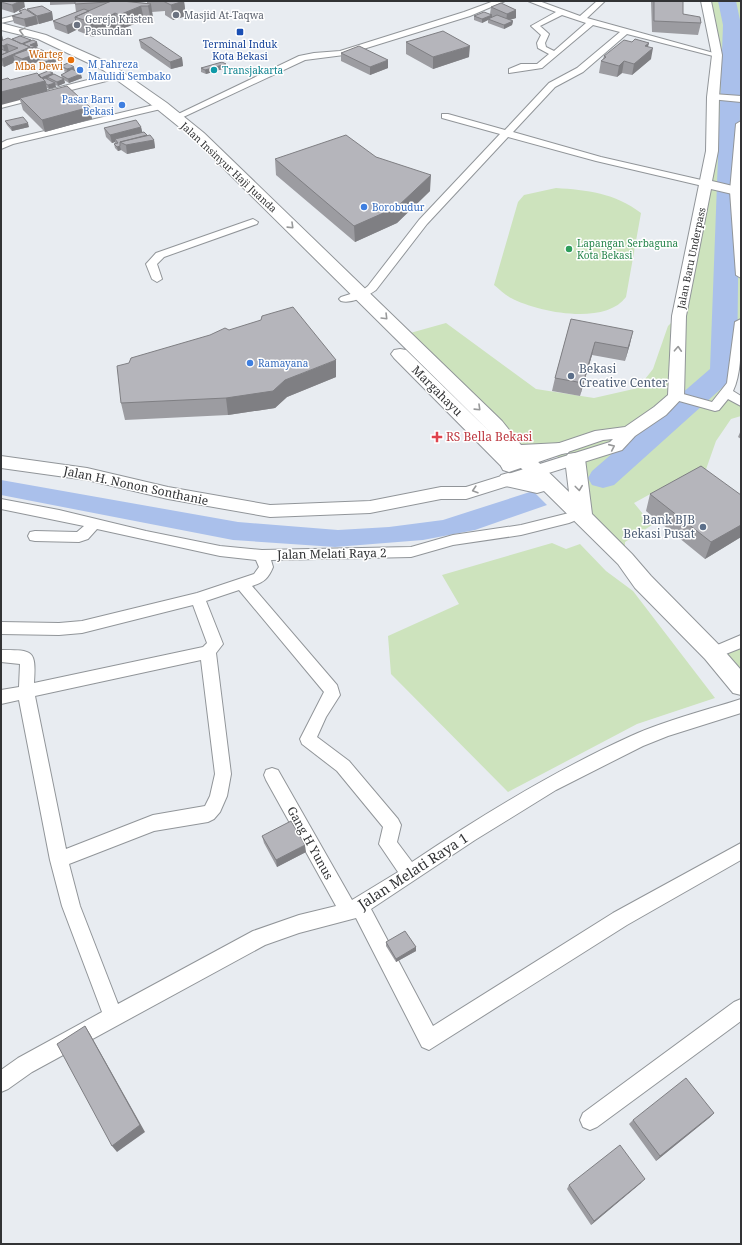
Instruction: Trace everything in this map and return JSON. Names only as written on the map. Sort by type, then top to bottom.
[{"type":"main road","name":"Jalan Insinyur Haji Juanda","points":[[1,26],[42,37],[101,66],[159,107],[176,117],[193,138]]},
{"type":"main road","name":"Jalan Insinyur Haji Juanda","points":[[159,107],[193,138],[239,184],[312,246],[339,283]]},
{"type":"main road","name":"Jalan Insinyur Haji Juanda","points":[[239,184],[259,221]]},
{"type":"main road","points":[[297,251],[312,246]]},
{"type":"main road","name":"Margahayu","points":[[339,283],[517,468],[576,517],[614,562],[643,582]]},
{"type":"main road","points":[[517,468],[568,454],[576,517],[625,559],[643,582],[713,653],[741,686]]},
{"type":"street","points":[[176,117],[302,58],[314,55],[341,53],[468,14],[501,1]]},
{"type":"street","points":[[581,19],[601,1]]},
{"type":"street","name":"Jalan Baru Underpass","points":[[676,396],[680,316],[707,184],[717,98],[717,55],[706,1]]},
{"type":"street","points":[[537,2],[581,19],[717,55]]},
{"type":"street","points":[[1,21],[39,11]]},
{"type":"street","points":[[555,54],[541,46],[540,43],[545,34],[535,26],[562,12]]},
{"type":"street","points":[[539,66],[592,22]]},
{"type":"street","points":[[353,296],[367,292],[372,288],[423,222],[506,135],[552,84],[580,70],[626,31]]},
{"type":"street","points":[[512,71],[521,67],[539,66],[554,70],[567,77]]},
{"type":"street","points":[[1,105],[116,76]]},
{"type":"street","points":[[717,98],[738,99]]},
{"type":"street","points":[[4,144],[159,107]]},
{"type":"street","points":[[445,116],[506,135],[738,192]]},
{"type":"street","points":[[741,124],[738,192],[741,275]]},
{"type":"street","points":[[157,279],[151,264],[157,257],[165,252],[259,221]]},
{"type":"street","points":[[676,396],[715,407],[733,383],[741,322]]},
{"type":"street","points":[[727,393],[741,402]]},
{"type":"street","name":"Jalan H. Nonon Sonthanie","points":[[1,462],[86,474],[168,493],[270,511],[370,506],[441,493],[466,493],[517,468],[568,454],[601,435],[629,432],[660,411],[676,396]]},
{"type":"street","name":"Jalan Melati Raya 2","points":[[1,504],[220,551],[262,555],[380,554],[411,552],[453,540],[521,530],[576,517]]},
{"type":"street","points":[[35,536],[78,537],[84,535],[95,523]]},
{"type":"street","points":[[1,628],[21,627],[59,629],[82,627],[198,598],[253,580],[263,574],[266,566],[262,555]]},
{"type":"street","points":[[242,584],[331,690],[332,695],[320,713],[308,739],[343,766],[392,825],[388,844],[410,873]]},
{"type":"street","points":[[1,697],[26,693],[208,652],[215,644],[198,598]]},
{"type":"street","points":[[713,653],[741,641]]},
{"type":"street","points":[[59,860],[153,824],[212,812],[222,787],[223,774],[208,652]]},
{"type":"street","points":[[1,656],[21,656],[28,662],[26,693],[59,860],[71,906],[114,1018]]},
{"type":"street","name":"Jalan Melati Raya 1","points":[[1,1082],[25,1065],[260,938],[299,924],[354,909],[469,834],[550,785],[617,751],[664,730],[741,706]]},
{"type":"street","name":"Gang H Yunus","points":[[272,775],[354,909],[429,1040],[620,919],[741,851]]},
{"type":"street","points":[[590,1120],[636,1088],[741,1009]]},
{"type":"green space","points":[[706,1],[740,1],[741,322],[727,393],[741,402],[741,416],[731,419],[716,441],[704,475],[674,481],[634,503],[652,525],[625,542],[625,559],[582,517],[575,459],[516,452],[403,335],[446,323],[536,389],[594,398],[638,388],[653,369],[668,326],[679,315],[707,184],[717,55]]},
{"type":"green space","name":"Lapangan Serbaguna Kota Bekasi","points":[[556,188],[579,190],[611,197],[631,206],[641,213],[626,297],[616,306],[603,311],[587,314],[570,314],[537,308],[523,303],[504,294],[494,285],[518,202],[524,195]]},
{"type":"green space","points":[[552,543],[566,549],[580,544],[606,571],[633,591],[715,698],[637,724],[508,792],[391,674],[388,636],[459,604],[442,575]]},
{"type":"green space","points":[[741,641],[741,689],[713,653]]},
{"type":"water","points":[[1,480],[238,522],[338,530],[389,527],[443,520],[533,491],[547,505],[475,530],[423,540],[335,547],[233,540],[1,495]]},
{"type":"building","points":[[1,1],[20,1],[12,5]]},
{"type":"building","points":[[75,1],[111,1],[75,4]]},
{"type":"building","points":[[111,1],[151,4],[148,6],[141,6],[119,15],[115,13],[108,17],[104,16],[90,22],[75,17]]},
{"type":"building","points":[[163,1],[184,1],[171,5]]},
{"type":"building","points":[[654,1],[683,1],[683,14],[700,17],[701,23],[654,21]]},
{"type":"building","points":[[501,3],[516,10],[507,14],[491,7]]},
{"type":"building","points":[[42,6],[52,12],[37,16],[27,9]]},
{"type":"building","points":[[25,9],[36,16],[24,19],[12,16],[22,13],[19,11]]},
{"type":"building","points":[[84,9],[89,11],[75,17],[76,22],[66,26],[53,21]]},
{"type":"building","points":[[484,12],[492,15],[482,19],[474,16]]},
{"type":"building","points":[[497,15],[513,21],[504,25],[488,19]]},
{"type":"building","points":[[443,31],[470,46],[433,57],[406,42]]},
{"type":"building","points":[[20,36],[31,40],[21,44],[12,39]]},
{"type":"building","points":[[151,37],[182,58],[170,62],[139,40]]},
{"type":"building","points":[[8,38],[30,47],[2,59],[1,55],[18,48],[7,44],[3,46],[1,45],[1,41]]},
{"type":"building","points":[[635,39],[649,43],[645,46],[653,48],[634,64],[624,61],[619,66],[601,61],[606,57],[604,56],[624,40],[632,42]]},
{"type":"building","points":[[33,40],[37,42],[30,45],[36,47],[30,48],[23,44]]},
{"type":"building","points":[[359,46],[388,60],[370,67],[341,53]]},
{"type":"building","points":[[35,47],[44,51],[22,59],[13,55]]},
{"type":"building","points":[[1,49],[8,52],[1,55]]},
{"type":"building","points":[[52,56],[55,58],[43,63],[39,61]]},
{"type":"building","points":[[222,62],[226,64],[205,70],[201,68]]},
{"type":"building","points":[[68,63],[74,67],[67,69],[61,66]]},
{"type":"building","points":[[72,69],[81,74],[68,79],[61,75]]},
{"type":"building","points":[[48,71],[53,73],[41,78],[38,75]]},
{"type":"building","points":[[37,73],[45,81],[1,92],[1,80],[8,78],[10,80]]},
{"type":"building","points":[[54,74],[64,79],[57,82],[47,77]]},
{"type":"building","points":[[45,78],[55,83],[48,85],[46,84],[43,79]]},
{"type":"building","points":[[67,86],[90,107],[42,120],[20,98]]},
{"type":"building","points":[[23,117],[28,123],[11,127],[5,121]]},
{"type":"building","points":[[136,120],[141,127],[110,135],[104,128]]},
{"type":"building","points":[[144,132],[147,135],[120,142],[120,146],[117,147],[114,144],[118,143],[115,139]]},
{"type":"building","points":[[150,135],[154,140],[126,145],[120,142]]},
{"type":"building","name":"Borobudur","points":[[346,135],[376,157],[431,175],[397,207],[354,226],[275,159]]},
{"type":"building","name":"Ramayana","points":[[293,307],[336,360],[285,380],[273,391],[226,398],[121,403],[117,366],[129,363],[131,358],[210,335],[225,328],[229,330],[261,320],[262,316]]},
{"type":"building","name":"Bekasi Creative Center","points":[[571,319],[633,331],[628,348],[595,342],[583,383],[555,378]]},
{"type":"building","name":"Bank BJB Bekasi Pusat","points":[[701,466],[741,495],[741,525],[711,542],[650,494]]},
{"type":"building","points":[[291,821],[305,845],[276,860],[262,836]]},
{"type":"building","points":[[405,931],[416,947],[396,959],[386,942]]},
{"type":"building","points":[[85,1026],[140,1125],[112,1146],[57,1044]]},
{"type":"building","points":[[686,1078],[714,1113],[660,1156],[633,1120]]},
{"type":"building","points":[[620,1145],[645,1179],[594,1221],[569,1185]]},
{"type":"waterway","points":[[603,478],[723,372],[732,25],[727,1]]},
{"type":"place","name":"Masjid At-Taqwa","points":[[176,15]]},
{"type":"place","name":"Gereja Kristen Pasundan","points":[[77,25]]},
{"type":"place","name":"Terminal Induk Kota Bekasi","points":[[240,32]]},
{"type":"place","name":"Warteg Mba Dewi","points":[[71,60]]},
{"type":"place","name":"M Fahreza Maulidi Sembako","points":[[80,70]]},
{"type":"place","name":"Transjakarta","points":[[214,70]]},
{"type":"place","name":"Pasar Baru Bekasi","points":[[122,105]]},
{"type":"place","name":"Borobudur","points":[[364,207]]},
{"type":"place","name":"Lapangan Serbaguna Kota Bekasi","points":[[569,249]]},
{"type":"place","name":"Ramayana","points":[[250,363]]},
{"type":"place","name":"Bekasi Creative Center","points":[[571,376]]},
{"type":"place","name":"RS Bella Bekasi","points":[[437,437]]},
{"type":"place","name":"Bank BJB Bekasi Pusat","points":[[703,527]]}]
